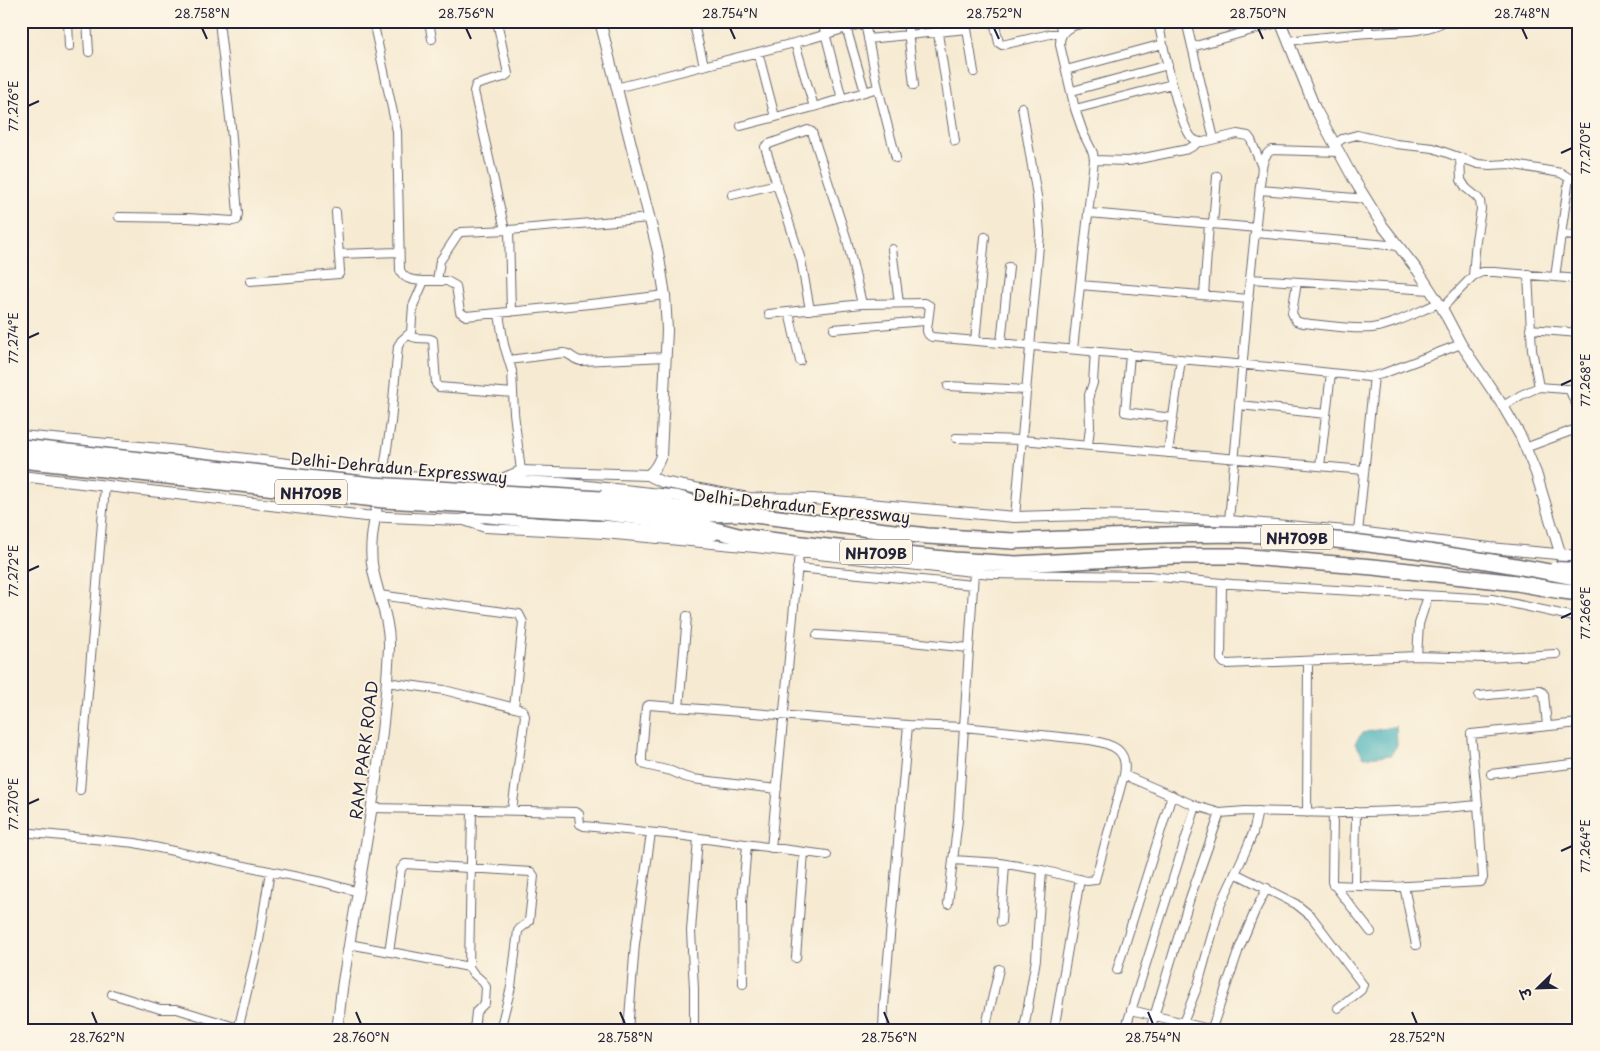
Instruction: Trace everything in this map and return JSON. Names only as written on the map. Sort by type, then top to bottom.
[{"type":"highway","name":"Delhi-Dehradun Expressway","points":[[21,447],[373,485],[602,506],[738,536],[935,558],[1016,564],[1175,556],[1238,556],[1373,567],[1516,583],[1579,593]]},
{"type":"highway","name":"Delhi-Dehradun Expressway","points":[[21,460],[384,500],[602,506],[655,505],[710,514],[738,513],[927,536],[1013,540],[1271,535],[1344,541],[1528,567],[1579,578]]},
{"type":"main road","points":[[1528,567],[1579,569]]},
{"type":"main road","points":[[1556,590],[1579,599]]},
{"type":"street","points":[[68,21],[69,47]]},
{"type":"street","points":[[87,21],[89,52]]},
{"type":"street","points":[[119,217],[237,220],[231,127],[219,21]]},
{"type":"street","points":[[373,21],[397,131],[399,252],[402,274],[410,280],[447,281],[456,286],[460,312],[466,316],[665,295]]},
{"type":"street","points":[[429,21],[432,39]]},
{"type":"street","points":[[497,21],[508,74],[504,77],[479,84],[474,88],[474,91],[507,230],[511,312]]},
{"type":"street","points":[[600,21],[650,218],[665,295],[667,330],[661,456],[657,466],[648,475]]},
{"type":"street","points":[[822,21],[842,99]]},
{"type":"street","points":[[907,21],[914,84]]},
{"type":"street","points":[[936,21],[955,141]]},
{"type":"street","points":[[994,21],[999,43],[1002,46],[1050,34],[1062,34]]},
{"type":"street","points":[[1058,21],[1062,34]]},
{"type":"street","points":[[1073,349],[1094,160],[1076,110],[1060,45],[1060,38],[1066,29],[1092,21]]},
{"type":"street","points":[[1158,21],[1172,84],[1187,129],[1193,139],[1197,142],[1203,142],[1237,134],[1248,136],[1262,167]]},
{"type":"street","points":[[1186,21],[1214,139]]},
{"type":"street","points":[[1367,21],[1369,33]]},
{"type":"street","points":[[1399,21],[1400,30]]},
{"type":"street","points":[[1288,41],[1430,27],[1445,21]]},
{"type":"street","points":[[695,22],[704,65]]},
{"type":"street","points":[[1192,47],[1280,22],[1315,108],[1366,199],[1382,226],[1431,290],[1462,344],[1503,406],[1525,448],[1536,474],[1560,554],[1579,605]]},
{"type":"street","points":[[616,88],[796,43],[857,24],[864,25],[896,158]]},
{"type":"street","points":[[868,39],[938,32],[967,25],[974,72]]},
{"type":"street","points":[[846,27],[865,92]]},
{"type":"street","points":[[796,43],[814,107]]},
{"type":"street","points":[[1066,70],[1163,44]]},
{"type":"street","points":[[758,52],[775,117]]},
{"type":"street","points":[[1072,92],[1168,65]]},
{"type":"street","points":[[1076,110],[1172,84]]},
{"type":"street","points":[[741,126],[878,88]]},
{"type":"street","points":[[1015,517],[1040,234],[1040,216],[1022,107]]},
{"type":"street","points":[[810,310],[801,260],[765,147],[810,130],[847,240],[862,304]]},
{"type":"street","points":[[1337,148],[1342,138],[1357,135],[1396,144],[1433,148],[1478,164],[1509,164],[1561,173],[1569,178],[1579,179]]},
{"type":"street","points":[[1094,160],[1121,162],[1136,160],[1188,149],[1197,142]]},
{"type":"street","points":[[1228,521],[1250,279],[1262,167],[1265,155],[1268,151],[1272,150],[1337,148]]},
{"type":"street","points":[[1460,158],[1460,180],[1480,201],[1481,210],[1473,276]]},
{"type":"street","points":[[1204,295],[1217,176]]},
{"type":"street","points":[[1555,277],[1569,178]]},
{"type":"street","points":[[732,195],[777,184]]},
{"type":"street","points":[[1260,190],[1366,199]]},
{"type":"street","points":[[250,281],[338,274],[340,271],[336,212]]},
{"type":"street","points":[[1089,213],[1211,224],[1256,231],[1399,246]]},
{"type":"street","points":[[436,281],[442,256],[458,234],[650,218]]},
{"type":"street","points":[[1562,235],[1579,236]]},
{"type":"street","points":[[975,341],[986,237]]},
{"type":"street","points":[[892,249],[899,303]]},
{"type":"street","points":[[339,254],[399,252]]},
{"type":"street","points":[[1001,344],[1009,266]]},
{"type":"street","points":[[1297,282],[1292,313],[1296,321],[1345,327],[1374,328],[1441,306],[1473,276],[1482,272],[1579,279]]},
{"type":"street","points":[[1528,274],[1532,350],[1539,386]]},
{"type":"street","points":[[1250,279],[1431,290]]},
{"type":"street","points":[[383,476],[398,346],[409,335],[411,330],[413,306],[424,281]]},
{"type":"street","points":[[1080,285],[1249,299]]},
{"type":"street","points":[[769,314],[862,304],[925,303],[929,304],[927,331],[932,337],[1369,377],[1462,344]]},
{"type":"street","points":[[789,312],[800,361]]},
{"type":"street","points":[[499,314],[504,345],[513,376],[521,471]]},
{"type":"street","points":[[834,329],[928,322]]},
{"type":"street","points":[[1530,329],[1579,333]]},
{"type":"street","points":[[409,335],[416,338],[429,338],[433,340],[436,384],[438,387],[513,392]]},
{"type":"street","points":[[1088,446],[1090,426],[1088,411],[1089,395],[1094,375],[1095,351]]},
{"type":"street","points":[[509,360],[563,353],[569,354],[580,361],[666,357]]},
{"type":"street","points":[[1130,354],[1125,412],[1172,418]]},
{"type":"street","points":[[1168,453],[1181,359]]},
{"type":"street","points":[[1320,466],[1331,373]]},
{"type":"street","points":[[1358,532],[1374,376]]},
{"type":"street","points":[[948,386],[1027,390]]},
{"type":"street","points":[[1503,406],[1539,386],[1579,390]]},
{"type":"street","points":[[1569,389],[1579,410]]},
{"type":"street","points":[[1239,405],[1326,414]]},
{"type":"street","points":[[1525,448],[1579,428]]},
{"type":"street","points":[[21,436],[161,449],[383,476],[560,482],[678,496],[738,513]]},
{"type":"street","points":[[956,438],[1022,440],[1364,470]]},
{"type":"street","points":[[499,480],[521,471],[648,475],[662,482],[748,498],[812,499],[1015,517],[1143,516],[1228,521],[1358,532],[1490,548],[1579,556]]},
{"type":"street","points":[[21,476],[376,516],[459,520],[484,517],[698,535],[738,536]]},
{"type":"street","name":"RAM PARK ROAD","points":[[337,1030],[349,944],[372,808],[384,718],[389,629],[372,569],[376,516],[383,476]]},
{"type":"street","points":[[80,790],[105,486]]},
{"type":"street","points":[[459,520],[485,528],[604,534],[974,572],[1056,576],[1149,576],[1222,583],[1492,599],[1579,618]]},
{"type":"street","points":[[771,848],[799,553]]},
{"type":"street","points":[[797,568],[973,585]]},
{"type":"street","points":[[948,904],[958,820],[974,572]]},
{"type":"street","points":[[1222,583],[1222,662],[1227,664],[1417,656],[1485,658],[1556,654]]},
{"type":"street","points":[[379,595],[519,614],[523,622],[514,708]]},
{"type":"street","points":[[1417,656],[1421,613],[1428,596]]},
{"type":"street","points":[[679,708],[687,616]]},
{"type":"street","points":[[817,635],[969,648]]},
{"type":"street","points":[[1307,813],[1308,661]]},
{"type":"street","points":[[386,682],[444,690],[523,710],[525,716],[512,810]]},
{"type":"street","points":[[1479,696],[1540,690],[1544,694],[1547,726]]},
{"type":"street","points":[[777,789],[693,779],[671,771],[645,765],[642,762],[642,755],[646,707],[908,725],[964,727],[1100,742],[1118,749],[1122,753],[1126,764],[1124,775],[1095,880],[1091,882],[1042,870],[1005,864],[953,860]]},
{"type":"street","points":[[1333,884],[1404,886],[1482,882],[1478,805],[1471,734],[1579,723]]},
{"type":"street","points":[[883,1030],[908,725]]},
{"type":"street","points":[[1491,774],[1579,763]]},
{"type":"street","points":[[1124,775],[1196,806],[1220,813],[1258,811],[1333,813],[1422,810],[1478,805]]},
{"type":"street","points":[[1117,970],[1172,795]]},
{"type":"street","points":[[1124,1030],[1196,806]]},
{"type":"street","points":[[372,808],[576,812],[579,814],[582,826],[698,838],[827,855]]},
{"type":"street","points":[[472,810],[470,967],[486,987],[485,1002],[476,1012],[474,1030]]},
{"type":"street","points":[[1183,1023],[1198,985],[1220,906],[1246,850],[1258,811]]},
{"type":"street","points":[[1355,885],[1356,812]]},
{"type":"street","points":[[1150,1030],[1190,898],[1220,813]]},
{"type":"street","points":[[1333,813],[1331,878],[1333,884],[1371,932]]},
{"type":"street","points":[[32,833],[135,843],[322,882],[358,892]]},
{"type":"street","points":[[628,1030],[635,944],[651,833]]},
{"type":"street","points":[[694,1030],[691,931],[698,838]]},
{"type":"street","points":[[743,984],[742,902],[747,844]]},
{"type":"street","points":[[796,958],[804,852]]},
{"type":"street","points":[[390,952],[402,866],[409,864],[471,867],[529,871],[533,873],[528,921],[518,932],[511,987],[500,1030]]},
{"type":"street","points":[[1001,922],[1005,864]]},
{"type":"street","points":[[1024,1030],[1036,959],[1042,870]]},
{"type":"street","points":[[112,994],[160,1009],[177,1009],[238,1029],[259,941],[270,871]]},
{"type":"street","points":[[1235,873],[1296,904],[1311,916],[1362,983],[1361,990],[1338,1008]]},
{"type":"street","points":[[1054,1030],[1080,879]]},
{"type":"street","points":[[1404,886],[1416,945]]},
{"type":"street","points":[[1212,1028],[1242,942],[1267,888]]},
{"type":"street","points":[[349,944],[470,967]]},
{"type":"street","points":[[985,1030],[999,969]]},
{"type":"street","points":[[1131,1010],[1221,1030]]},
{"type":"water","points":[[1396,726],[1397,745],[1391,755],[1364,757],[1355,743],[1362,733]]}]
